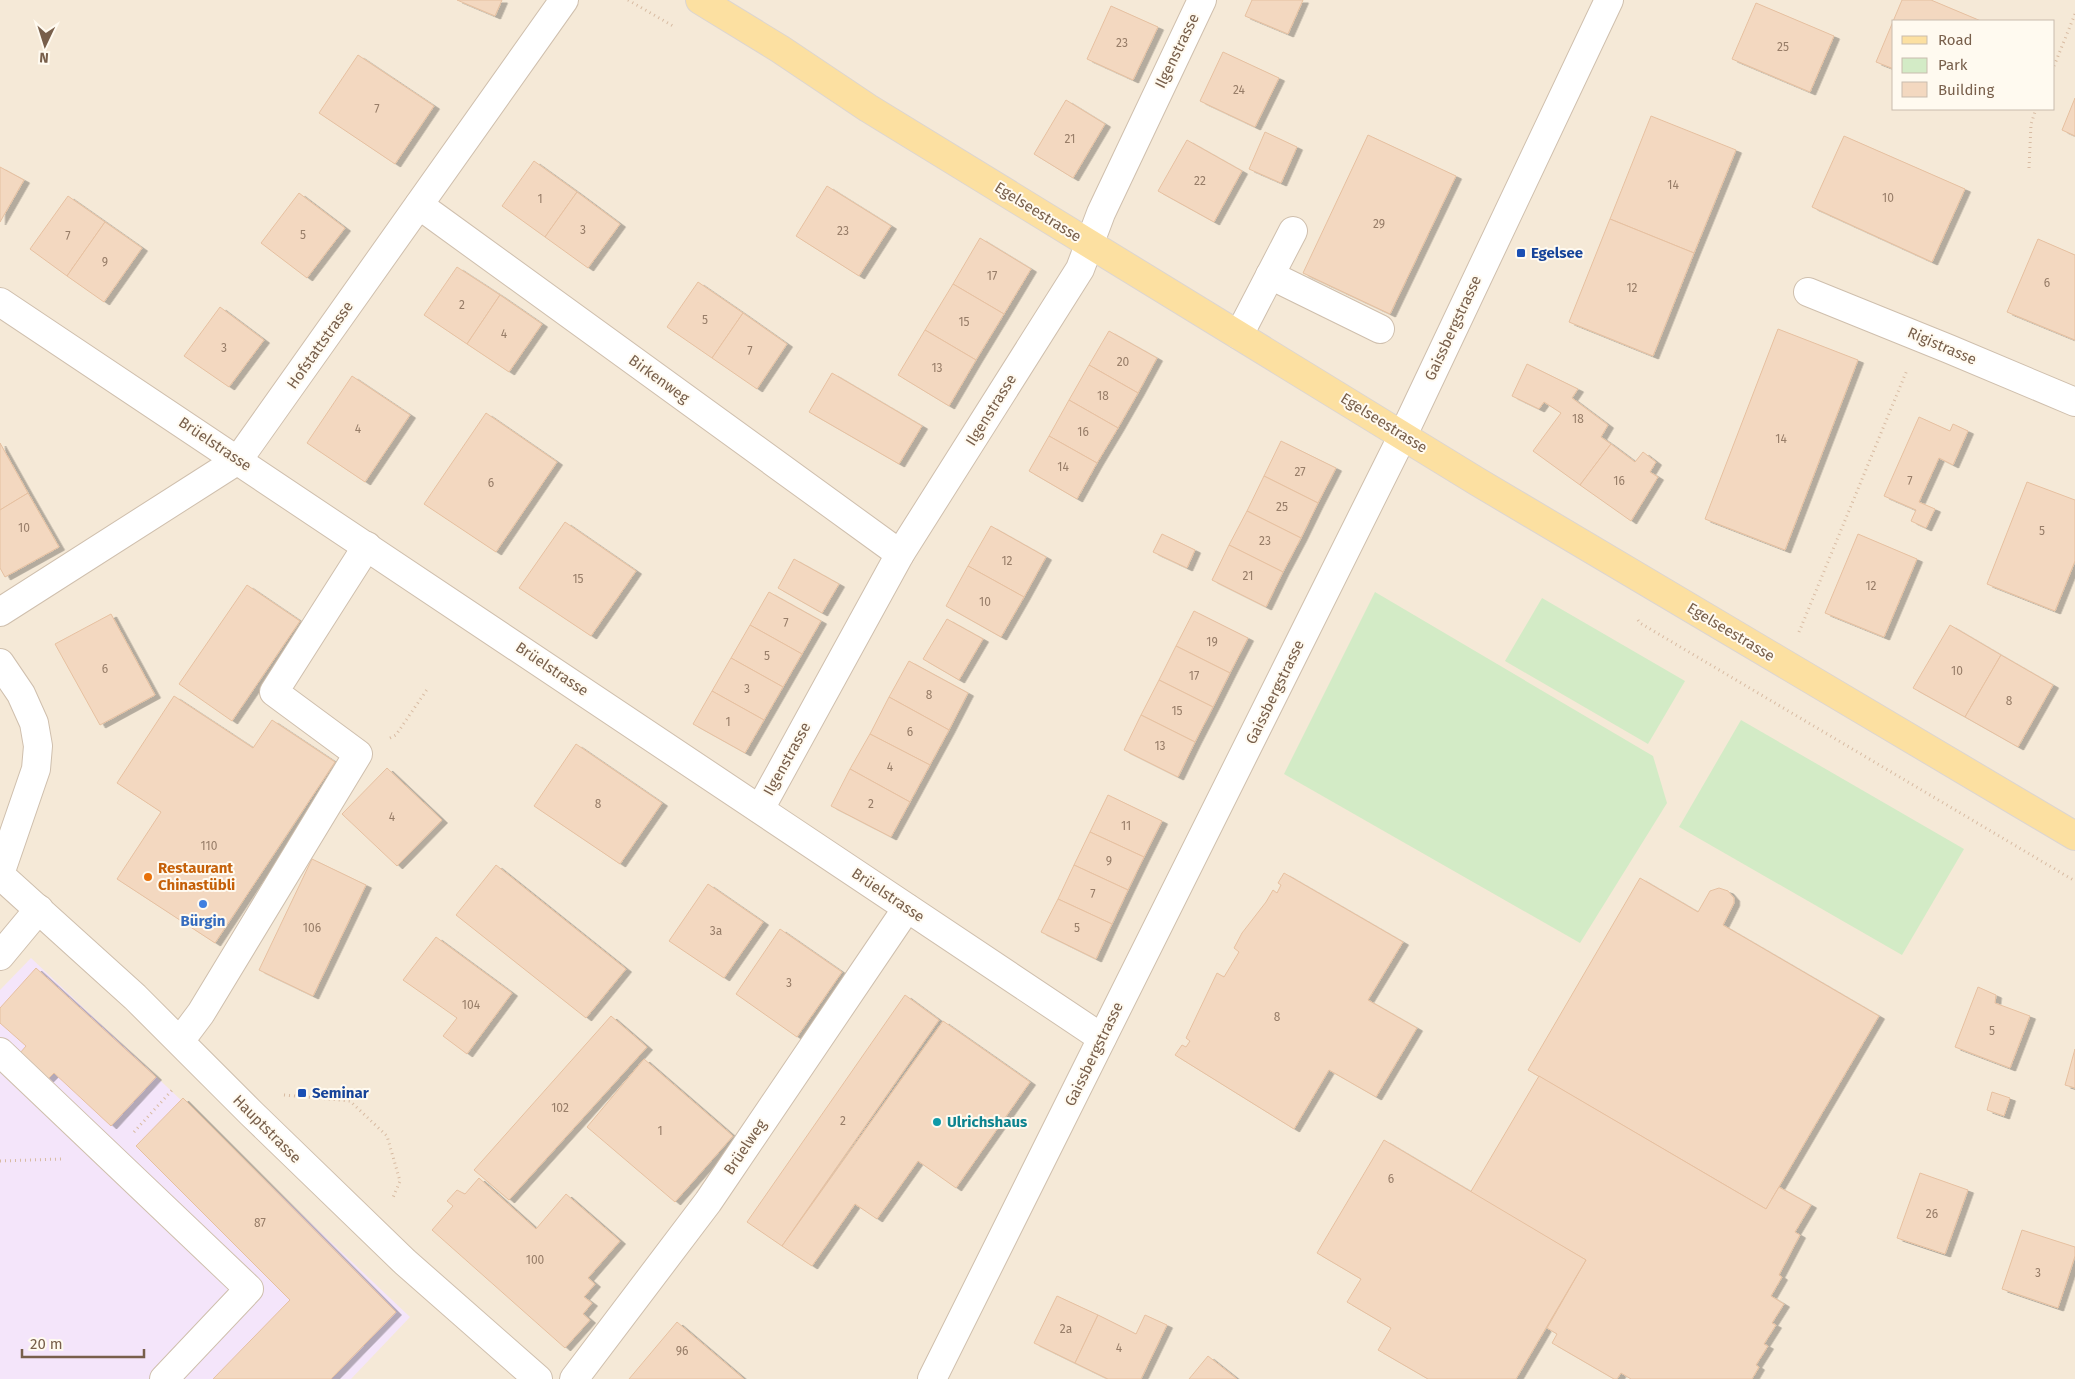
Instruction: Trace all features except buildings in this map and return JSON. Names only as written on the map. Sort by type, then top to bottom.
[{"type":"main road","name":"Egelseestrasse","points":[[700,0],[780,49],[868,108],[1403,435],[2075,836]]},
{"type":"street","name":"Hofstattstrasse","points":[[0,612],[238,460],[564,0]]},
{"type":"street","name":"Ilgenstrasse","points":[[760,809],[900,554],[1080,269],[1101,213],[1202,0]]},
{"type":"street","name":"Gaissbergstrasse","points":[[932,1379],[1403,435],[1610,0]]},
{"type":"street","name":"Birkenweg","points":[[419,205],[900,554]]},
{"type":"street","points":[[1239,335],[1293,231]]},
{"type":"street","points":[[1270,275],[1380,329]]},
{"type":"street","name":"Rigistrasse","points":[[1808,292],[2075,402]]},
{"type":"street","name":"Brüelstrasse","points":[[0,302],[1102,1038]]},
{"type":"street","points":[[180,1041],[201,1013],[358,754],[274,692],[367,546]]},
{"type":"street","points":[[0,662],[21,694],[34,723],[38,746],[36,770],[0,874]]},
{"type":"street","name":"Hauptstrasse","points":[[0,874],[180,1041],[252,1114],[405,1262],[538,1379]]},
{"type":"street","name":"Brüelweg","points":[[574,1379],[708,1202],[907,908]]},
{"type":"street","points":[[0,956],[39,909]]},
{"type":"street","points":[[0,1052],[249,1289],[164,1379]]},
{"type":"path","points":[[2055,64],[2075,14]]},
{"type":"path","points":[[2029,168],[2031,124],[2036,110]]},
{"type":"path","points":[[1784,663],[1801,627],[1921,337]]},
{"type":"path","points":[[1640,623],[2075,881]]},
{"type":"path","points":[[358,754],[396,735],[428,688]]},
{"type":"path","points":[[284,1095],[350,1100],[388,1136],[400,1181],[392,1201]]},
{"type":"shaded area","points":[[0,0],[2075,0],[2075,1379],[0,1379]]},
{"type":"shaded area","points":[[31,958],[410,1317],[351,1379],[0,1379],[0,990]]},
{"type":"green space","points":[[1375,592],[1653,756],[1667,803],[1580,943],[1284,774]]},
{"type":"green space","points":[[1542,598],[1685,681],[1648,744],[1505,661]]},
{"type":"green space","points":[[1741,720],[1964,849],[1902,955],[1679,827]]},
{"type":"place","name":"Egelsee","points":[[1521,253]]},
{"type":"place","name":"Restaurant Chinastübli","points":[[148,877]]},
{"type":"place","name":"Bürgin","points":[[203,904]]},
{"type":"place","name":"Seminar","points":[[302,1093]]},
{"type":"place","name":"Ulrichshaus","points":[[937,1122]]}]
